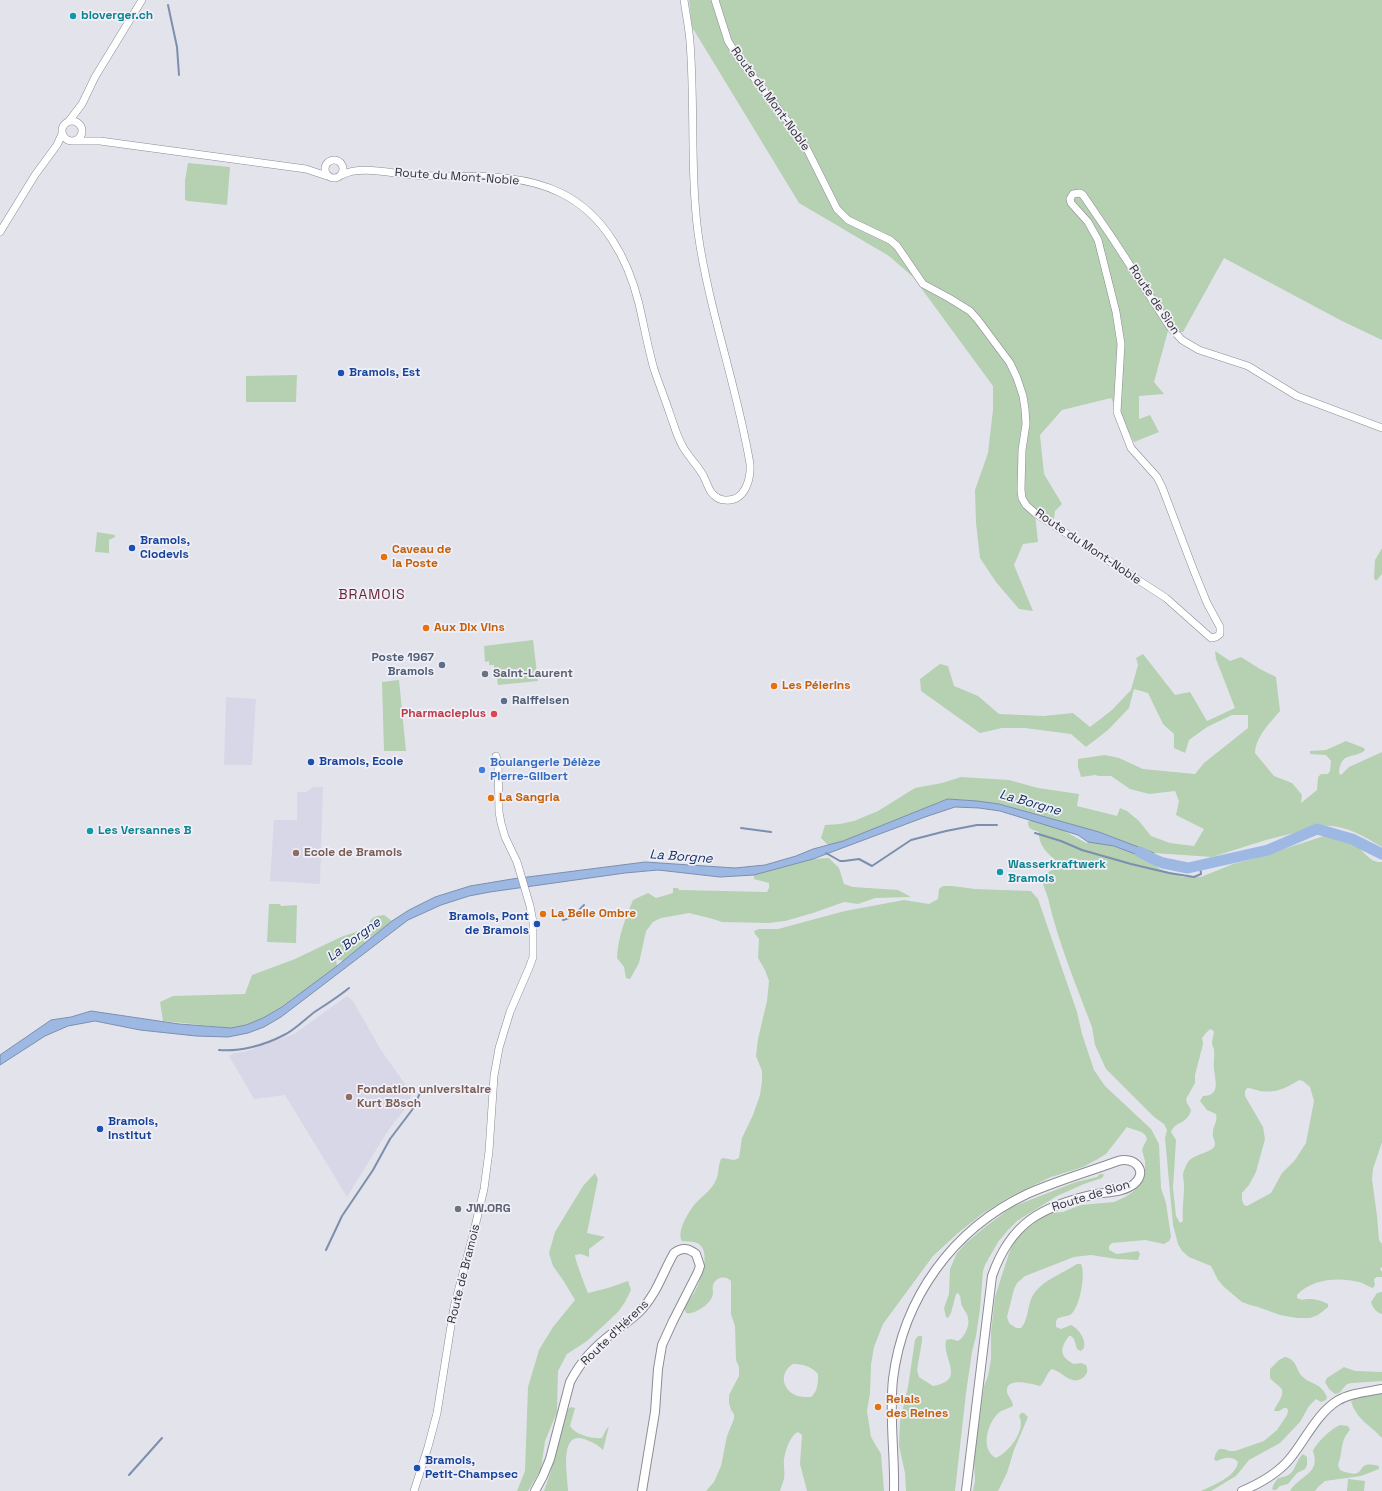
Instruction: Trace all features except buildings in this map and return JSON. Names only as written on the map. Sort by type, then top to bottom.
[{"type":"main road","name":"Route de Sion","points":[[894,1491],[892,1424],[893,1380],[901,1341],[907,1321],[918,1296],[932,1273],[946,1255],[971,1230],[1004,1206],[1041,1188],[1122,1160],[1131,1160],[1137,1165],[1140,1172],[1133,1185],[1066,1202],[1042,1211],[1031,1218],[1015,1233],[1002,1253],[992,1276],[966,1491]]},
{"type":"main road","name":"Route d'Hérens","points":[[535,1491],[548,1464],[570,1382],[582,1361],[642,1309],[654,1293],[674,1254],[678,1249],[686,1248],[696,1254],[700,1266],[662,1345],[658,1369],[655,1412],[642,1491]]},
{"type":"main road","points":[[1242,1491],[1261,1482],[1284,1465],[1321,1417],[1334,1404],[1348,1396],[1382,1390]]},
{"type":"street","points":[[0,232],[57,145],[62,134],[63,126],[69,121],[82,104],[93,81],[142,0]]},
{"type":"street","name":"Route du Mont-Noble","points":[[341,163],[358,170],[413,175],[490,177],[518,180],[544,186],[561,193],[587,210],[598,220],[609,235],[633,284],[654,370],[682,445],[700,470],[714,495],[717,498],[725,500],[734,499],[742,493],[747,485],[751,472],[738,405],[710,297],[698,233],[694,183],[690,42],[684,0]]},
{"type":"street","name":"Route du Mont-Noble","points":[[714,0],[728,42],[798,135],[808,151],[837,209],[848,220],[890,240],[897,246],[923,284],[970,311],[1010,363],[1023,396],[1025,409],[1026,424],[1022,450],[1021,490],[1022,498],[1026,505],[1035,513],[1166,598],[1211,638],[1216,637],[1220,634],[1220,628],[1207,603],[1162,487],[1157,477],[1131,448],[1117,412],[1121,344],[1116,312]]},
{"type":"street","points":[[47,159],[60,148],[81,137],[82,104]]},
{"type":"street","points":[[69,121],[75,120],[91,136],[100,141]]},
{"type":"street","points":[[62,134],[66,139],[72,141],[100,141],[306,168],[335,179],[342,174],[343,168],[341,163],[334,160],[306,168]]},
{"type":"street","points":[[327,163],[324,169],[327,176]]},
{"type":"street","name":"Route du Mont-Noble","points":[[342,174],[358,170]]},
{"type":"street","name":"Route de Sion","points":[[1116,312],[1098,240],[1088,222],[1071,203],[1070,199],[1073,194],[1076,193],[1083,195],[1088,201],[1170,327],[1182,340],[1199,350],[1248,366],[1297,396],[1382,428]]},
{"type":"street","name":"Route de Bramois","points":[[414,1491],[436,1417],[454,1307],[484,1189],[489,1151],[494,1076],[499,1048],[510,1012],[530,968],[533,957],[533,922],[530,906],[517,862],[505,836],[501,823],[498,762],[496,756]]},
{"type":"shaded area","points":[[226,697],[256,699],[252,765],[224,765]]},
{"type":"shaded area","name":"Ecole de Bramois","points":[[313,787],[323,787],[320,884],[270,881],[274,820],[297,820],[297,792],[306,792]]},
{"type":"shaded area","name":"Fondation universitaire Kurt Bösch","points":[[347,996],[353,1001],[381,1050],[412,1094],[405,1109],[389,1129],[347,1197],[285,1095],[254,1099],[229,1056],[234,1053],[244,1052],[294,1034]]},
{"type":"green space","points":[[689,0],[1382,0],[1382,340],[1342,321],[1224,258],[1183,332],[1168,331],[1154,382],[1164,394],[1139,396],[1139,419],[1150,415],[1159,432],[1134,442],[1111,398],[1062,410],[1040,435],[1044,474],[1062,504],[1055,511],[1053,525],[1035,514],[1038,542],[1023,544],[1014,565],[1033,611],[1019,609],[996,582],[980,558],[976,523],[975,490],[988,453],[993,410],[993,386],[913,277],[889,256],[799,203],[692,27]]},
{"type":"green space","points":[[188,163],[230,167],[227,205],[185,200],[185,180]]},
{"type":"green space","points":[[297,375],[296,402],[246,402],[246,376]]},
{"type":"green space","points":[[97,532],[115,535],[115,537],[109,540],[109,553],[95,552]]},
{"type":"green space","points":[[1382,548],[1382,574],[1376,581],[1374,578],[1375,560]]},
{"type":"green space","points":[[533,640],[538,681],[498,685],[497,678],[501,675],[499,669],[494,668],[494,665],[489,665],[489,661],[485,662],[484,646]]},
{"type":"green space","points":[[1215,651],[1230,661],[1241,657],[1276,677],[1280,711],[1261,735],[1255,753],[1274,776],[1292,783],[1302,795],[1301,803],[1317,790],[1318,777],[1321,774],[1328,774],[1330,771],[1331,761],[1326,755],[1310,754],[1310,751],[1326,750],[1346,741],[1364,748],[1365,750],[1361,753],[1345,758],[1342,761],[1339,773],[1341,775],[1349,767],[1382,752],[1382,847],[1346,829],[1322,826],[1266,840],[1212,857],[1154,853],[1099,832],[999,804],[948,799],[843,841],[828,845],[821,838],[825,825],[854,821],[878,811],[915,788],[942,783],[961,777],[1009,780],[1038,788],[1079,794],[1077,806],[1117,816],[1120,808],[1127,811],[1139,821],[1151,836],[1170,843],[1194,846],[1204,829],[1176,815],[1179,801],[1175,791],[1149,794],[1130,789],[1111,776],[1095,775],[1081,777],[1078,767],[1078,759],[1105,755],[1119,758],[1143,769],[1195,774],[1204,763],[1248,728],[1248,715],[1232,715],[1207,727],[1189,740],[1185,753],[1174,748],[1174,734],[1163,724],[1148,693],[1134,689],[1129,708],[1108,730],[1086,747],[1071,734],[1025,728],[1002,728],[980,733],[921,691],[920,679],[940,664],[948,666],[954,686],[978,696],[999,714],[1044,716],[1073,713],[1090,727],[1112,710],[1131,690],[1138,665],[1136,658],[1143,654],[1175,695],[1190,692],[1207,721],[1235,708],[1216,659]]},
{"type":"green space","points":[[399,680],[406,751],[384,751],[382,682]]},
{"type":"green space","points":[[1032,819],[1059,828],[1086,843],[1097,841],[1142,855],[1153,862],[1160,869],[1183,877],[1201,877],[1233,864],[1324,836],[1350,842],[1373,860],[1382,862],[1382,1142],[1373,1169],[1372,1179],[1379,1240],[1382,1244],[1382,1267],[1380,1269],[1382,1272],[1382,1277],[1377,1277],[1374,1279],[1375,1285],[1373,1288],[1351,1280],[1334,1280],[1318,1283],[1303,1290],[1297,1295],[1297,1298],[1302,1300],[1311,1299],[1321,1301],[1328,1304],[1328,1307],[1318,1315],[1310,1318],[1297,1318],[1280,1315],[1242,1302],[1224,1287],[1218,1280],[1211,1266],[1189,1257],[1182,1251],[1178,1244],[1173,1225],[1165,1138],[1167,1130],[1164,1124],[1154,1117],[1106,1069],[1095,1045],[1092,1027],[1062,947],[1042,877],[1046,873],[1059,867],[1059,863],[1045,850],[1040,842],[1039,832],[1030,828],[1028,822]],"holes":[[[1210,1029],[1214,1031],[1212,1043],[1214,1049],[1216,1087],[1212,1093],[1203,1096],[1200,1101],[1207,1110],[1216,1114],[1213,1130],[1215,1144],[1212,1149],[1191,1159],[1186,1166],[1183,1174],[1183,1221],[1180,1223],[1176,1216],[1173,1188],[1176,1140],[1171,1132],[1175,1126],[1187,1118],[1191,1110],[1186,1099],[1195,1083],[1195,1075],[1203,1044],[1202,1038]],[[1299,1080],[1303,1081],[1310,1087],[1314,1101],[1306,1143],[1295,1160],[1282,1173],[1271,1193],[1247,1206],[1244,1205],[1242,1193],[1249,1185],[1256,1172],[1265,1139],[1263,1127],[1245,1096],[1245,1091],[1247,1088],[1260,1091],[1276,1091]]]},
{"type":"green space","points":[[829,858],[839,868],[844,884],[853,887],[898,890],[911,897],[875,898],[858,904],[844,902],[785,921],[769,923],[722,922],[689,913],[661,918],[653,922],[646,931],[639,963],[630,979],[626,978],[624,967],[617,958],[622,928],[633,900],[648,893],[656,898],[673,893],[673,888],[678,888],[679,890],[767,892],[769,883],[754,879],[754,875],[813,859]]},
{"type":"green space","points":[[943,886],[952,886],[975,889],[1031,891],[1038,899],[1077,1012],[1082,1034],[1094,1070],[1105,1086],[1151,1129],[1159,1144],[1161,1188],[1166,1203],[1171,1237],[1169,1241],[1164,1244],[1145,1240],[1112,1243],[1109,1246],[1109,1250],[1117,1254],[1138,1251],[1140,1254],[1138,1260],[1117,1259],[1091,1255],[1074,1257],[1025,1276],[1017,1283],[1007,1317],[1009,1323],[1016,1328],[1021,1328],[1024,1324],[1031,1299],[1037,1290],[1051,1279],[1077,1264],[1081,1264],[1083,1275],[1077,1306],[1070,1315],[1058,1318],[1056,1321],[1056,1327],[1061,1329],[1071,1325],[1077,1329],[1084,1341],[1084,1348],[1081,1351],[1077,1349],[1074,1339],[1069,1336],[1062,1349],[1062,1352],[1069,1361],[1074,1364],[1081,1363],[1086,1365],[1087,1371],[1084,1377],[1080,1380],[1072,1380],[1052,1369],[1040,1386],[1020,1382],[1010,1384],[1007,1392],[1013,1406],[996,1415],[987,1434],[988,1448],[991,1454],[996,1458],[1011,1446],[1020,1428],[1021,1422],[1019,1416],[1021,1413],[1024,1413],[1028,1417],[1014,1450],[1007,1473],[998,1491],[973,1491],[975,1481],[974,1460],[984,1386],[988,1376],[991,1359],[991,1332],[995,1297],[1009,1253],[1020,1234],[1041,1218],[1051,1213],[1063,1212],[1081,1205],[1114,1202],[1134,1191],[1143,1179],[1145,1170],[1145,1161],[1142,1150],[1147,1139],[1144,1134],[1139,1131],[1127,1127],[1106,1154],[1096,1160],[1083,1167],[1051,1177],[1009,1197],[982,1214],[933,1256],[883,1324],[874,1347],[867,1411],[871,1437],[881,1454],[884,1491],[807,1491],[800,1464],[802,1435],[798,1432],[789,1442],[784,1462],[784,1480],[780,1491],[706,1491],[714,1482],[721,1466],[727,1436],[734,1419],[734,1414],[729,1403],[729,1395],[739,1376],[739,1367],[736,1360],[735,1326],[731,1314],[731,1281],[726,1278],[716,1280],[713,1285],[713,1296],[708,1303],[697,1311],[686,1313],[684,1307],[698,1284],[705,1258],[704,1252],[697,1243],[682,1241],[681,1232],[684,1222],[692,1207],[714,1184],[717,1178],[721,1159],[734,1160],[739,1158],[742,1138],[753,1115],[760,1095],[762,1071],[756,1056],[758,1039],[767,1001],[769,981],[758,958],[759,939],[754,931],[759,929],[778,929],[845,911],[904,900],[929,904],[938,899],[939,889]],"holes":[[[793,1364],[809,1367],[818,1374],[818,1384],[811,1397],[801,1397],[795,1395],[787,1388],[784,1375]]]},
{"type":"green space","points":[[269,904],[280,904],[281,906],[297,905],[296,943],[267,942]]},
{"type":"green space","points":[[384,915],[392,921],[343,961],[336,959],[337,966],[282,1007],[263,1018],[246,1025],[231,1028],[163,1021],[160,1002],[173,996],[245,994],[252,975],[295,959],[341,937],[367,928],[372,918]]},
{"type":"green space","points":[[595,1173],[598,1179],[587,1233],[605,1237],[589,1249],[589,1257],[581,1254],[575,1255],[577,1262],[588,1293],[628,1281],[631,1290],[618,1312],[587,1341],[567,1354],[558,1371],[557,1412],[545,1441],[541,1469],[528,1491],[517,1491],[525,1471],[528,1387],[539,1350],[553,1327],[575,1300],[553,1266],[549,1253],[555,1232],[583,1186]]},
{"type":"green space","points":[[1100,1174],[1104,1175],[1102,1178],[1057,1196],[1017,1221],[998,1242],[983,1271],[980,1309],[966,1393],[955,1491],[906,1491],[905,1473],[899,1446],[900,1421],[908,1387],[915,1340],[918,1336],[922,1336],[917,1370],[919,1377],[933,1386],[943,1383],[949,1379],[951,1374],[946,1340],[951,1339],[958,1341],[963,1337],[968,1327],[968,1316],[962,1306],[958,1293],[956,1294],[951,1313],[948,1318],[946,1317],[944,1308],[949,1294],[950,1269],[957,1253],[966,1243],[985,1227],[1012,1207],[1076,1182],[1097,1177]]},
{"type":"green space","points":[[1382,1292],[1382,1314],[1375,1310],[1371,1302],[1377,1293]]},
{"type":"green space","points":[[1285,1357],[1294,1362],[1304,1378],[1321,1388],[1327,1397],[1326,1400],[1321,1402],[1316,1399],[1309,1406],[1300,1422],[1280,1443],[1249,1460],[1236,1476],[1211,1491],[1201,1491],[1229,1476],[1236,1467],[1238,1462],[1233,1458],[1225,1458],[1216,1461],[1214,1459],[1219,1449],[1235,1451],[1264,1441],[1277,1430],[1287,1415],[1287,1408],[1274,1411],[1282,1396],[1282,1390],[1270,1378],[1270,1369],[1279,1360]]},
{"type":"green space","points":[[1344,1367],[1355,1371],[1382,1372],[1382,1381],[1347,1384],[1339,1393],[1335,1394],[1329,1389],[1325,1382],[1327,1378]]},
{"type":"green space","points":[[1382,1393],[1382,1438],[1356,1413],[1351,1401]]},
{"type":"green space","points":[[571,1407],[575,1408],[570,1426],[580,1434],[594,1438],[602,1438],[609,1426],[603,1450],[594,1443],[576,1438],[571,1442],[566,1457],[568,1491],[544,1491],[551,1471],[567,1410]]},
{"type":"green space","points":[[1340,1425],[1348,1426],[1350,1430],[1343,1442],[1338,1465],[1340,1470],[1355,1474],[1363,1467],[1369,1465],[1379,1466],[1379,1469],[1361,1476],[1325,1481],[1315,1491],[1290,1491],[1312,1470],[1315,1459],[1313,1451],[1321,1440]]},
{"type":"green space","points":[[1303,1454],[1307,1457],[1307,1465],[1305,1469],[1297,1473],[1288,1484],[1273,1490],[1272,1489],[1276,1480],[1291,1473],[1299,1458]]},
{"type":"green space","points":[[1348,1479],[1365,1481],[1364,1491],[1347,1491]]},
{"type":"water","points":[[948,799],[999,804],[1099,832],[1154,853],[1151,860],[1114,846],[1088,842],[1078,835],[1000,811],[955,807],[813,859],[754,875],[720,877],[658,870],[625,873],[490,892],[469,896],[441,905],[408,920],[281,1017],[264,1027],[248,1033],[228,1037],[196,1036],[140,1030],[95,1021],[68,1026],[45,1036],[0,1065],[0,1055],[51,1020],[71,1017],[91,1011],[179,1024],[231,1028],[246,1025],[263,1018],[282,1007],[337,966],[392,921],[409,910],[435,897],[470,886],[512,879],[645,862],[735,868],[765,865],[843,841]]},
{"type":"waterway","points":[[168,5],[177,47],[179,75]]},
{"type":"waterway","points":[[826,853],[840,861],[859,859],[872,866],[911,840],[977,825],[997,825]]},
{"type":"waterway","points":[[741,828],[771,832]]},
{"type":"waterway","name":"La Borgne","points":[[1140,852],[1163,863],[1188,868],[1268,850],[1317,829],[1352,839],[1382,854]]},
{"type":"waterway","points":[[1035,833],[1061,841],[1082,850],[1169,873],[1194,877],[1201,874],[1200,866]]},
{"type":"waterway","points":[[563,920],[572,917],[584,905]]},
{"type":"waterway","points":[[219,1050],[244,1049],[277,1039],[288,1033],[349,988]]},
{"type":"waterway","points":[[326,1250],[342,1216],[373,1170],[390,1139],[412,1110],[421,1091]]},
{"type":"waterway","points":[[129,1475],[162,1438]]},
{"type":"place","name":"bioverger.ch","points":[[73,16]]},
{"type":"place","name":"Bramois, Est","points":[[341,373]]},
{"type":"place","name":"Bramois, Clodevis","points":[[132,548]]},
{"type":"place","name":"Caveau de la Poste","points":[[384,557]]},
{"type":"place","name":"Aux Dix Vins","points":[[426,628]]},
{"type":"place","name":"Poste 1967 Bramois","points":[[442,665]]},
{"type":"place","name":"Saint-Laurent","points":[[485,674]]},
{"type":"place","name":"Les Pélerins","points":[[774,686]]},
{"type":"place","name":"Raiffeisen","points":[[504,701]]},
{"type":"place","name":"Pharmacieplus","points":[[494,714]]},
{"type":"place","name":"Bramois, Ecole","points":[[311,762]]},
{"type":"place","name":"Boulangerie Délèze Pierre-Gilbert","points":[[482,770]]},
{"type":"place","name":"La Sangria","points":[[491,798]]},
{"type":"place","name":"Les Versannes B","points":[[90,831]]},
{"type":"place","name":"Ecole de Bramois","points":[[296,853]]},
{"type":"place","name":"Wasserkraftwerk Bramois","points":[[1000,872]]},
{"type":"place","name":"La Belle Ombre","points":[[543,914]]},
{"type":"place","name":"Bramois, Pont de Bramois","points":[[537,924]]},
{"type":"place","name":"Fondation universitaire Kurt Bösch","points":[[349,1097]]},
{"type":"place","name":"Bramois, Institut","points":[[100,1129]]},
{"type":"place","name":"JW.ORG","points":[[458,1209]]},
{"type":"place","name":"Relais des Reines","points":[[878,1407]]},
{"type":"place","name":"Bramois, Petit-Champsec","points":[[417,1468]]},
{"type":"district","name":"BRAMOIS","points":[[372,595]]}]
